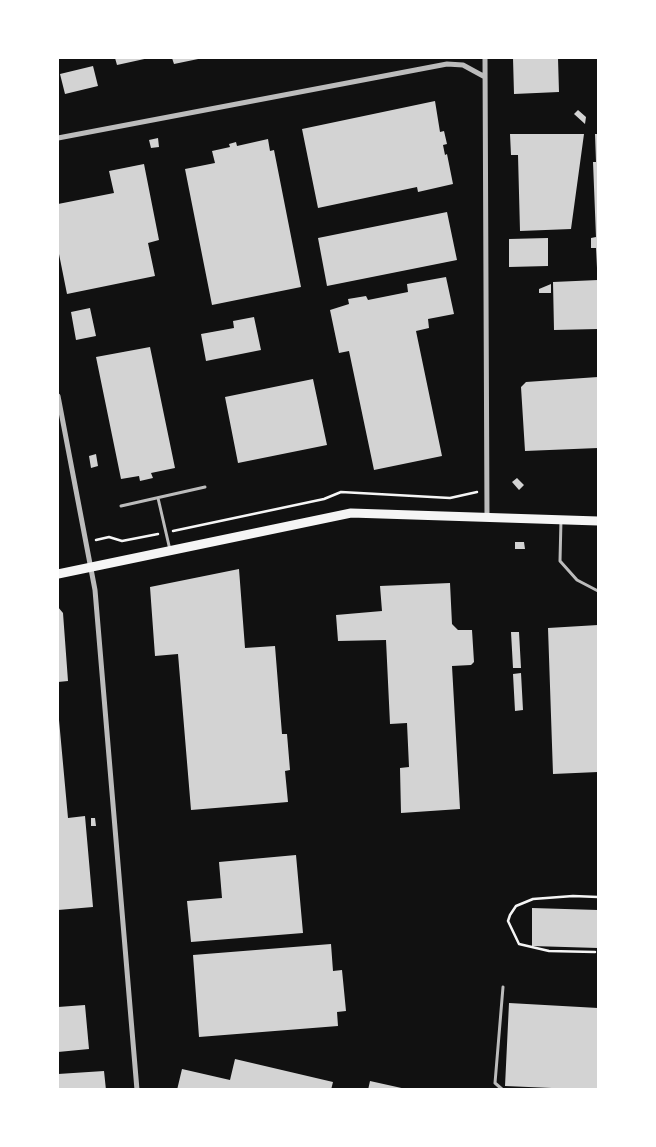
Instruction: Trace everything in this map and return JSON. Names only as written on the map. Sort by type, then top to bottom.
[{"type":"main road","points":[[58,574],[351,513],[598,521]]},
{"type":"street","points":[[485,58],[487,518]]},
{"type":"street","points":[[58,138],[447,64],[463,65],[485,77]]},
{"type":"street","points":[[58,396],[91,567],[137,1090]]},
{"type":"lane","points":[[120,506],[205,487]]},
{"type":"lane","points":[[158,498],[170,550]]},
{"type":"lane","points":[[561,519],[560,561],[577,580],[598,591]]},
{"type":"lane","points":[[503,987],[494,1083],[503,1090]]},
{"type":"path","points":[[87,542],[109,536],[122,542],[324,499],[341,492],[450,498],[469,493],[488,493]]},
{"type":"path","points":[[595,952],[549,951],[519,944],[508,921],[510,914],[516,906],[533,899],[573,896],[598,897]]},
{"type":"building","points":[[115,58],[149,58],[117,65]]},
{"type":"building","points":[[172,58],[203,58],[174,64]]},
{"type":"building","points":[[513,58],[558,58],[559,92],[514,94]]},
{"type":"building","points":[[93,66],[98,86],[65,94],[60,74]]},
{"type":"building","points":[[435,101],[440,132],[444,131],[447,144],[443,145],[445,155],[447,154],[453,184],[418,192],[417,187],[318,208],[302,129]]},
{"type":"building","points":[[578,110],[586,117],[585,124],[574,114]]},
{"type":"building","points":[[510,134],[584,134],[571,229],[520,231],[518,155],[511,155]]},
{"type":"building","points":[[595,134],[598,134],[597,268],[596,248],[591,248],[591,238],[596,237],[593,162],[596,162]]},
{"type":"building","points":[[158,138],[159,147],[151,148],[149,140]]},
{"type":"building","points":[[268,139],[270,151],[274,150],[301,287],[212,305],[185,169],[215,163],[212,151],[230,147],[229,144],[236,142],[237,146]]},
{"type":"building","points":[[144,164],[159,240],[148,243],[155,276],[67,294],[58,249],[58,204],[114,193],[109,171]]},
{"type":"building","points":[[447,212],[457,260],[327,286],[318,238]]},
{"type":"building","points":[[548,238],[548,266],[509,267],[509,239]]},
{"type":"building","points":[[446,277],[454,314],[428,319],[429,328],[416,331],[442,456],[374,470],[349,351],[339,353],[330,310],[349,304],[348,299],[366,296],[368,300],[408,292],[407,284]]},
{"type":"building","points":[[598,280],[598,329],[554,330],[553,282]]},
{"type":"building","points":[[551,284],[551,293],[539,293],[539,289]]},
{"type":"building","points":[[90,308],[96,336],[76,340],[71,312]]},
{"type":"building","points":[[254,317],[261,350],[206,361],[201,334],[234,328],[233,321]]},
{"type":"building","points":[[150,347],[175,468],[151,473],[153,478],[140,481],[139,476],[121,479],[96,357]]},
{"type":"building","points":[[598,377],[598,448],[525,451],[521,387],[526,382]]},
{"type":"building","points":[[313,379],[327,445],[238,463],[225,397]]},
{"type":"building","points":[[96,454],[98,466],[91,468],[89,456]]},
{"type":"building","points":[[517,478],[524,485],[519,490],[512,482]]},
{"type":"building","points":[[515,542],[524,542],[525,549],[515,549]]},
{"type":"building","points":[[239,569],[245,648],[275,646],[282,734],[287,734],[290,770],[285,771],[288,802],[191,810],[178,654],[155,656],[150,587]]},
{"type":"building","points":[[450,583],[452,624],[458,630],[472,630],[474,662],[471,665],[452,666],[460,809],[401,813],[400,768],[409,767],[407,723],[390,724],[386,640],[338,641],[336,615],[382,611],[380,586]]},
{"type":"building","points":[[58,607],[63,613],[68,681],[58,682]]},
{"type":"building","points":[[598,625],[598,772],[553,774],[548,628]]},
{"type":"building","points":[[511,632],[519,632],[521,668],[513,668]]},
{"type":"building","points":[[521,673],[523,710],[515,711],[513,674]]},
{"type":"building","points":[[58,720],[68,818],[85,816],[93,907],[58,910]]},
{"type":"building","points":[[91,818],[95,818],[96,826],[91,826]]},
{"type":"building","points":[[296,855],[303,933],[191,942],[187,901],[222,898],[219,862]]},
{"type":"building","points":[[532,908],[598,910],[598,948],[532,946]]},
{"type":"building","points":[[331,944],[333,971],[342,970],[346,1011],[337,1012],[338,1026],[199,1037],[193,955]]},
{"type":"building","points":[[509,1003],[598,1008],[598,1090],[505,1086]]},
{"type":"building","points":[[85,1005],[89,1049],[58,1052],[58,1007]]},
{"type":"building","points":[[235,1059],[333,1082],[331,1090],[177,1090],[182,1069],[230,1080]]},
{"type":"building","points":[[104,1071],[106,1090],[58,1090],[58,1074]]},
{"type":"building","points":[[370,1081],[406,1089],[406,1090],[368,1090]]}]
